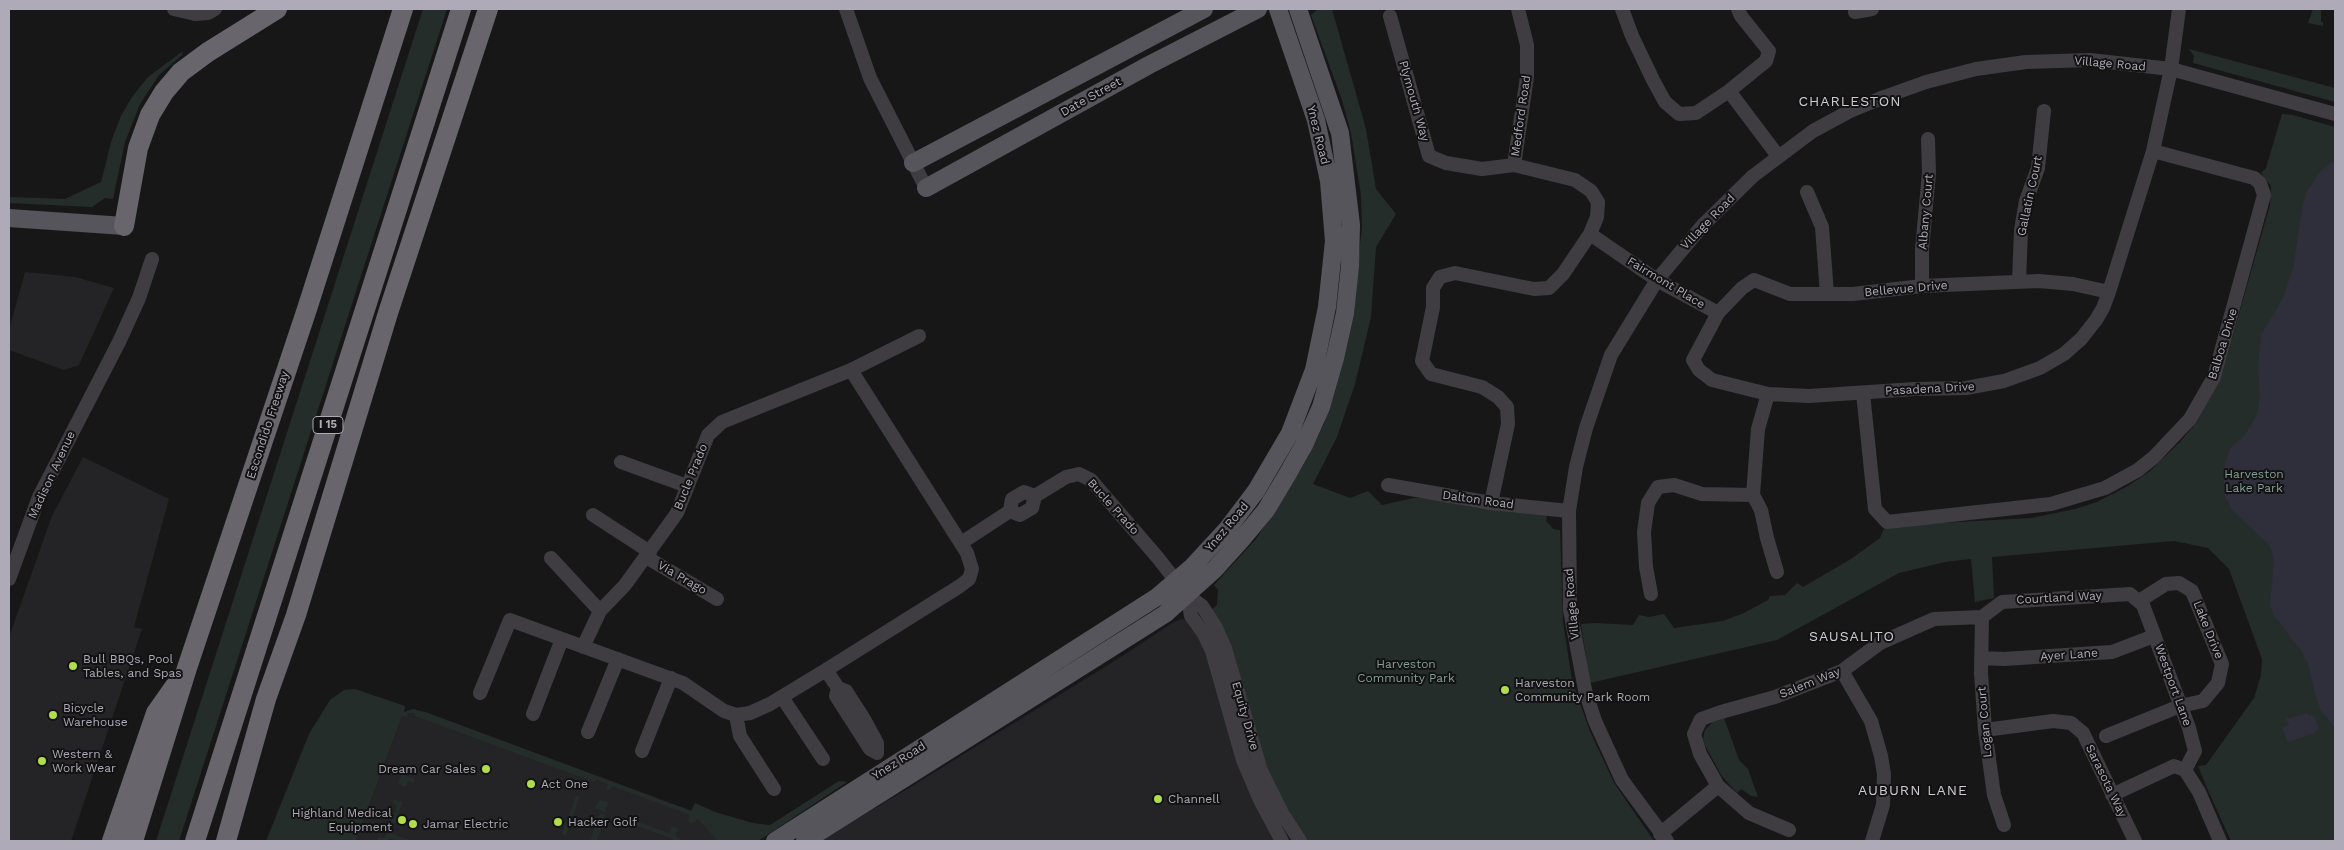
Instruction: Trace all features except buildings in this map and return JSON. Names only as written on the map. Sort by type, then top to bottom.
[{"type":"highway","points":[[124,226],[138,148],[150,114],[164,92],[181,72],[208,52],[277,9]]},
{"type":"highway","name":"Escondido Freeway","points":[[133,841],[187,668],[307,309],[403,9]]},
{"type":"highway","name":"I 15","points":[[195,841],[461,9]]},
{"type":"highway","points":[[226,841],[266,699],[296,615],[388,313],[488,9]]},
{"type":"highway","points":[[112,841],[156,713],[187,668]]},
{"type":"main road","name":"Date Street","points":[[913,163],[1204,9]]},
{"type":"main road","name":"Date Street","points":[[926,188],[1149,65],[1258,9]]},
{"type":"main road","name":"Ynez Road","points":[[805,841],[1165,614],[1192,568],[1228,528],[1256,492],[1290,432],[1314,370],[1327,307],[1334,241],[1329,181],[1316,120],[1278,9]]},
{"type":"main road","name":"Ynez Road","points":[[775,841],[1124,619],[1215,569],[1266,510],[1288,475],[1321,407],[1345,313],[1350,266],[1352,225],[1340,133],[1298,9]]},
{"type":"main road","points":[[9,218],[124,226]]},
{"type":"main road","points":[[848,814],[852,804],[887,781],[887,769]]},
{"type":"street","points":[[174,9],[195,14],[208,13],[214,9]]},
{"type":"street","points":[[846,9],[870,78],[926,188]]},
{"type":"street","name":"Medford Road","points":[[1514,165],[1527,77],[1527,45],[1518,9]]},
{"type":"street","points":[[1622,9],[1632,36],[1653,80],[1666,102],[1679,114],[1696,113],[1729,91],[1766,61],[1769,51],[1752,31],[1738,9]]},
{"type":"street","points":[[1855,12],[1872,9]]},
{"type":"street","name":"Pasadena Drive","points":[[1718,313],[1693,360],[1699,370],[1712,380],[1768,394],[1808,396],[1966,388],[2004,381],[2040,368],[2064,354],[2081,340],[2103,308],[2109,292],[2153,151],[2170,69],[2179,9]]},
{"type":"street","name":"Plymouth Way","points":[[1390,16],[1429,156],[1446,162],[1482,169],[1514,165],[1575,180],[1591,190],[1598,202],[1597,217],[1590,234]]},
{"type":"street","name":"Village Road","points":[[1664,838],[1622,780],[1595,721],[1585,690],[1570,610],[1569,511],[1576,467],[1597,390],[1610,355],[1657,280],[1702,225],[1753,176],[1813,131],[1850,111],[1926,82],[1976,69],[2026,62],[2090,60],[2170,69],[2335,114]]},
{"type":"street","points":[[1729,91],[1778,156]]},
{"type":"street","name":"Gallatin Court","points":[[2018,282],[2021,230],[2026,201],[2038,168],[2044,111]]},
{"type":"street","name":"Albany Court","points":[[1922,286],[1922,248],[1929,173],[1928,139]]},
{"type":"street","name":"Balboa Drive","points":[[1863,393],[1875,509],[1887,522],[2051,504],[2105,488],[2138,470],[2154,458],[2190,419],[2214,377],[2264,195],[2260,184],[2254,178],[2153,151]]},
{"type":"street","points":[[1807,192],[1822,228],[1827,294]]},
{"type":"street","points":[[1491,503],[1508,424],[1507,407],[1498,397],[1482,388],[1431,374],[1422,361],[1433,307],[1433,288],[1440,277],[1455,273],[1534,289],[1549,288],[1563,274],[1590,234]]},
{"type":"street","name":"Fairmont Place","points":[[1590,234],[1657,280],[1718,313]]},
{"type":"street","name":"Madison Avenue","points":[[9,579],[40,497],[127,324],[139,298],[152,259]]},
{"type":"street","name":"Bellevue Drive","points":[[1718,313],[1742,288],[1754,280],[1790,294],[1853,294],[1922,286],[2039,281],[2072,284],[2109,292]]},
{"type":"street","name":"Bucle Prado","points":[[583,647],[600,611],[648,555],[677,513],[708,435],[722,422],[852,370],[919,336]]},
{"type":"street","points":[[480,693],[510,620],[683,682],[704,695],[724,711],[736,715],[750,713],[782,697],[969,580],[972,569],[967,553],[852,370]]},
{"type":"street","points":[[1768,394],[1758,429],[1753,495],[1761,510],[1777,572]]},
{"type":"street","points":[[621,462],[687,486]]},
{"type":"street","name":"Bucle Prado","points":[[961,543],[1010,511],[1020,516],[1032,508],[1035,496],[1066,477],[1079,474],[1091,480],[1181,588]]},
{"type":"street","name":"Dalton Road","points":[[1388,485],[1491,503],[1569,511]]},
{"type":"street","points":[[1651,594],[1646,567],[1644,532],[1648,503],[1658,487],[1674,485],[1702,494],[1753,495]]},
{"type":"street","name":"Via Prago","points":[[593,514],[648,555],[718,598]]},
{"type":"street","points":[[551,558],[600,611]]},
{"type":"street","name":"Lake Drive","points":[[2106,736],[2180,706],[2204,701],[2218,683],[2222,664],[2192,590],[2179,583],[2166,584],[2138,601]]},
{"type":"street","name":"Equity Drive","points":[[1181,588],[1191,616],[1204,634],[1212,651],[1242,760],[1260,800],[1282,841]]},
{"type":"street","name":"Equity Drive","points":[[1181,588],[1202,606],[1216,626],[1225,648],[1261,771],[1282,813],[1300,841]]},
{"type":"street","name":"Courtland Way","points":[[1982,617],[2002,602],[2014,600],[2130,594],[2138,601]]},
{"type":"street","name":"Westport Lane","points":[[2138,601],[2143,605],[2195,751],[2185,770]]},
{"type":"street","name":"Logan Court","points":[[1982,617],[1981,658],[1984,730],[1994,796],[2004,825]]},
{"type":"street","name":"Salem Way","points":[[1718,786],[1700,754],[1694,734],[1702,720],[1794,690],[1842,671],[1880,643],[1934,618],[1982,617]]},
{"type":"street","name":"Ayer Lane","points":[[1981,658],[2004,659],[2112,652],[2154,636]]},
{"type":"street","points":[[533,714],[562,639]]},
{"type":"street","points":[[588,732],[618,659]]},
{"type":"street","points":[[826,670],[838,688],[836,696],[847,703],[859,722],[870,749],[877,753],[887,769]]},
{"type":"street","points":[[1842,671],[1871,721],[1881,756],[1884,774],[1883,805],[1872,841]]},
{"type":"street","points":[[642,751],[671,678]]},
{"type":"street","points":[[782,697],[823,759]]},
{"type":"street","points":[[736,715],[740,736],[774,789]]},
{"type":"street","name":"Sarasota Way","points":[[1984,730],[2052,720],[2071,723],[2083,733],[2135,841]]},
{"type":"street","points":[[2112,795],[2174,766],[2185,770],[2199,792],[2220,841]]},
{"type":"street","points":[[1664,838],[1718,786],[1749,813],[1789,830]]},
{"type":"shaded area","points":[[2331,162],[2335,164],[2335,727],[2321,711],[2309,667],[2302,652],[2273,614],[2270,605],[2274,562],[2269,545],[2232,510],[2225,496],[2223,471],[2230,448],[2245,435],[2257,414],[2260,396],[2258,365],[2261,335],[2282,300],[2293,268],[2303,203],[2308,190],[2319,173]]},
{"type":"shaded area","points":[[25,272],[75,277],[114,288],[79,365],[64,370],[9,350],[9,330]]},
{"type":"shaded area","points":[[83,457],[169,499],[134,627],[142,629],[71,841],[9,841],[9,637],[52,516]]},
{"type":"shaded area","points":[[1181,619],[1188,621],[1202,637],[1277,841],[819,841],[904,791]]},
{"type":"shaded area","points":[[413,709],[692,811],[724,841],[356,841],[403,713]]},
{"type":"shaded area","points":[[2307,713],[2309,716],[2313,715],[2319,729],[2315,733],[2288,742],[2282,728],[2289,725],[2286,719]]},
{"type":"green space","points":[[423,9],[447,9],[179,841],[156,841]]},
{"type":"green space","name":"Harveston Community Park","points":[[1318,9],[1332,9],[1366,129],[1376,189],[1396,214],[1376,247],[1371,317],[1355,384],[1337,437],[1313,484],[1350,498],[1368,491],[1382,505],[1414,498],[1428,498],[1478,508],[1547,515],[1546,521],[1553,529],[1560,530],[1563,622],[1572,680],[1589,729],[1614,783],[1654,841],[1305,841],[1266,769],[1233,651],[1226,633],[1211,610],[1217,605],[1218,590],[1214,585],[1256,539],[1304,464],[1323,426],[1333,397],[1351,325],[1362,227],[1361,195],[1351,133],[1342,100],[1311,15]]},
{"type":"green space","points":[[2313,9],[2321,9],[2321,22],[2323,22],[2323,26],[2308,23]]},
{"type":"green space","points":[[2189,49],[2335,88],[2335,102],[2193,63],[2194,56]]},
{"type":"green space","points":[[183,51],[182,55],[159,75],[140,104],[125,142],[113,199],[105,198],[92,207],[9,203],[9,197],[65,199],[101,182],[112,139],[121,116],[132,97],[148,77]]},
{"type":"green space","name":"Harveston Lake Park","points":[[2282,114],[2293,115],[2335,127],[2335,841],[2231,841],[2207,788],[2198,766],[2206,765],[2254,698],[2261,675],[2262,659],[2229,569],[2208,548],[2174,541],[1992,557],[1994,598],[1975,602],[1971,559],[1945,562],[1899,573],[1777,640],[1590,683],[1581,624],[1633,625],[1639,615],[1649,617],[1664,614],[1674,628],[1723,621],[1744,613],[1768,600],[1770,596],[1785,595],[1797,583],[1803,587],[1851,559],[1880,538],[1885,526],[2031,518],[2075,509],[2097,502],[2128,486],[2149,472],[2180,442],[2196,423],[2222,374],[2270,205],[2271,186],[2261,173],[2266,168]]},
{"type":"green space","points":[[355,689],[405,706],[404,712],[413,709],[428,713],[691,811],[695,803],[715,812],[753,823],[770,825],[839,781],[847,782],[758,841],[718,841],[698,819],[692,824],[688,821],[690,815],[612,786],[610,790],[606,789],[608,785],[597,779],[594,782],[415,716],[415,713],[407,713],[407,717],[402,716],[356,841],[266,841],[309,734],[330,700],[344,690]]},
{"type":"green space","points":[[1724,718],[1739,760],[1748,769],[1758,797],[1751,796],[1741,789],[1737,793],[1721,775],[1705,745],[1703,739],[1705,730],[1713,722]]},
{"type":"green space","points":[[406,764],[409,765],[405,775],[415,779],[414,783],[408,781],[405,787],[398,783]]},
{"type":"green space","points":[[576,796],[580,797],[566,835],[562,834]]},
{"type":"green space","points":[[394,799],[403,802],[391,833],[412,841],[389,839],[388,841],[377,841],[378,837],[385,838],[397,806],[392,802]]},
{"type":"green space","points":[[600,800],[609,802],[605,812],[594,808]]},
{"type":"green space","points":[[600,813],[606,815],[597,841],[590,841]]},
{"type":"green space","points":[[628,818],[669,833],[672,826],[679,830],[675,834],[681,841],[673,841],[673,839],[626,822]]},
{"type":"place","name":"Bull BBQs, Pool Tables, and Spas","points":[[73,666]]},
{"type":"place","name":"Harveston Community Park Room","points":[[1505,690]]},
{"type":"place","name":"Bicycle Warehouse","points":[[53,715]]},
{"type":"place","name":"Western & Work Wear","points":[[42,761]]},
{"type":"place","name":"Dream Car Sales","points":[[486,769]]},
{"type":"place","name":"Act One","points":[[531,784]]},
{"type":"place","name":"Channell","points":[[1158,799]]},
{"type":"place","name":"Highland Medical Equipment","points":[[402,820]]},
{"type":"place","name":"Hacker Golf","points":[[558,822]]},
{"type":"place","name":"Jamar Electric","points":[[413,824]]},
{"type":"district","name":"CHARLESTON","points":[[1850,102]]},
{"type":"district","name":"SAUSALITO","points":[[1852,637]]},
{"type":"district","name":"AUBURN LANE","points":[[1913,791]]}]
